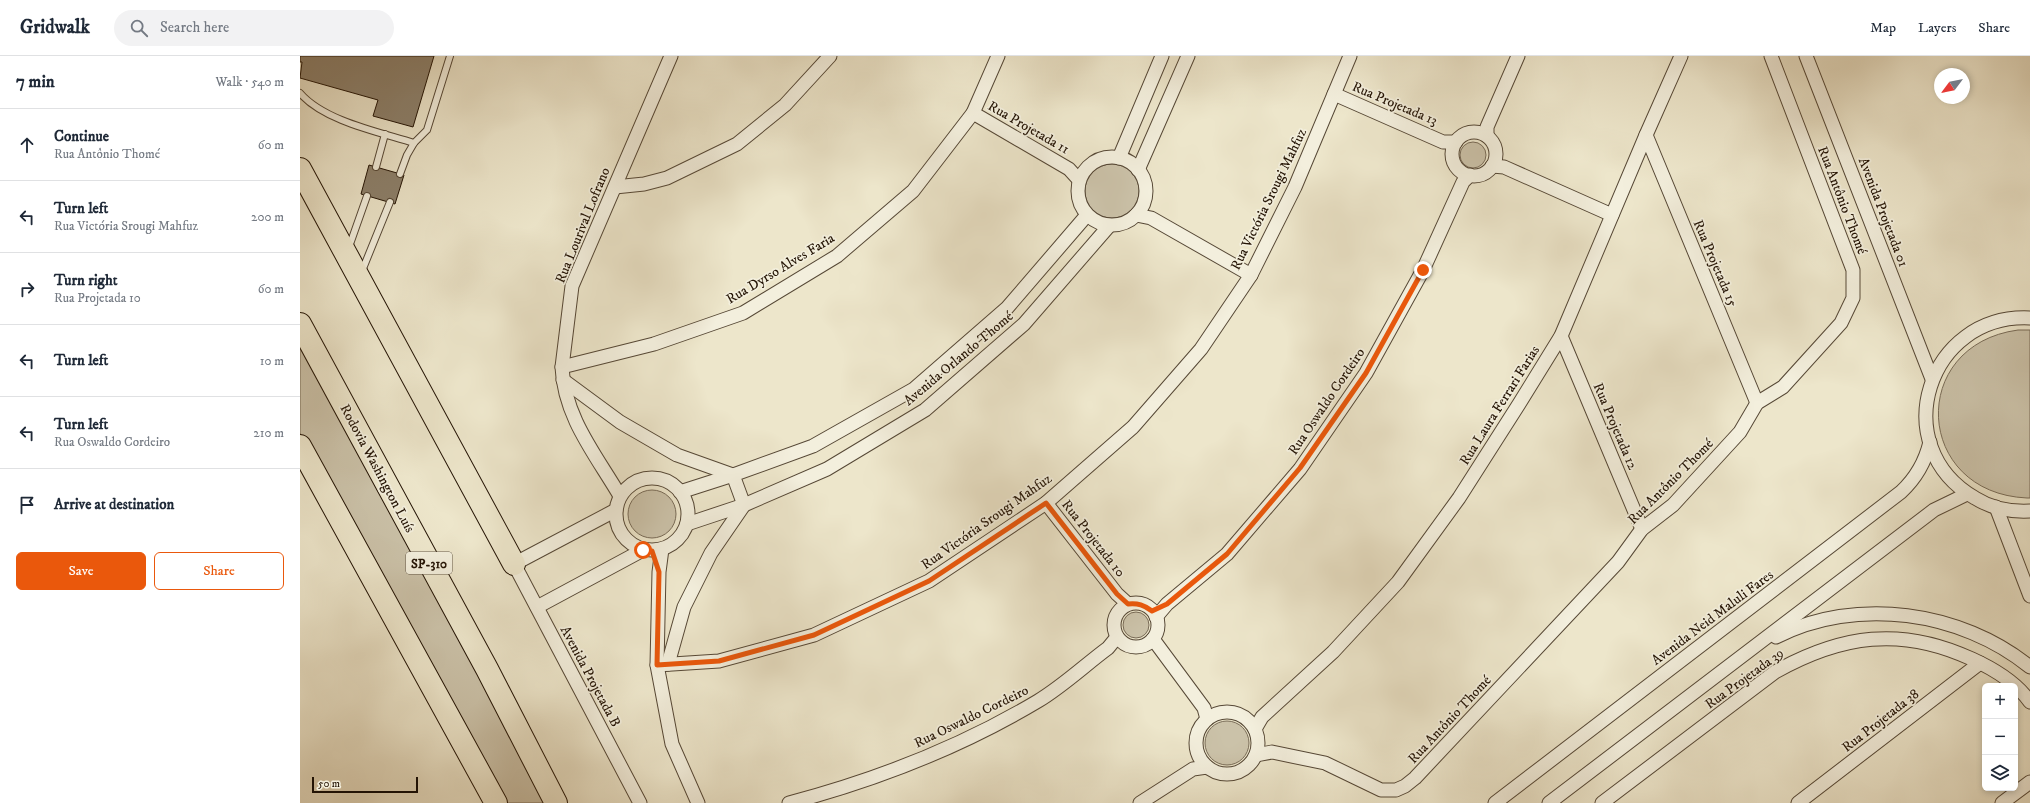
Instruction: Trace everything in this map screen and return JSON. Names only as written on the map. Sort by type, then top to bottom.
[{"type":"highway","points":[[300,169],[514,564]]},
{"type":"highway","name":"Rodovia Washington Luís","points":[[300,324],[487,669],[556,803]]},
{"type":"highway","points":[[300,446],[496,803]]},
{"type":"street","name":"Rua Lourival Lofrano","points":[[624,492],[608,476],[590,449],[573,417],[562,373],[572,286],[671,56]]},
{"type":"street","points":[[615,187],[644,184],[667,178],[737,144],[785,105],[830,56]]},
{"type":"street","name":"Rua Dyrso Alves Faria","points":[[562,373],[654,344],[743,312],[837,256],[913,191],[973,113],[998,56]]},
{"type":"street","points":[[1119,158],[1162,56]]},
{"type":"street","points":[[1138,170],[1188,56]]},
{"type":"street","name":"Rua Victória Srougi Mahfuz","points":[[662,664],[719,661],[814,635],[929,581],[1046,503],[1133,427],[1201,349],[1251,275],[1295,187],[1350,56]]},
{"type":"street","points":[[1484,132],[1518,56]]},
{"type":"street","name":"Rua Laura Ferrari Farias","points":[[1254,736],[1262,717],[1333,652],[1398,582],[1459,498],[1561,336],[1681,56]]},
{"type":"street","name":"Rua Antônio Thomé","points":[[1254,736],[1272,752],[1325,763],[1381,790],[1396,790],[1405,786],[1415,778],[1618,562],[1642,529],[1673,505],[1740,432],[1757,403],[1783,387],[1841,323],[1853,298],[1853,270],[1771,56]]},
{"type":"street","name":"Avenida Projetada 01","points":[[1806,56],[1932,379]]},
{"type":"street","name":"Rua Projetada 13","points":[[1334,94],[1450,145]]},
{"type":"street","name":"Rua Projetada 11","points":[[973,113],[1081,176]]},
{"type":"street","points":[[1484,132],[1466,133],[1450,145],[1455,163],[1465,176],[1483,174],[1497,164]]},
{"type":"street","points":[[1484,132],[1494,145],[1497,164]]},
{"type":"street","name":"Rua Projetada 15","points":[[1646,135],[1757,403]]},
{"type":"street","points":[[1108,157],[1119,158],[1129,162],[1138,170],[1146,187],[1140,211],[1124,223],[1109,226],[1097,222],[1086,215],[1078,198],[1081,176],[1099,160],[1108,157]]},
{"type":"street","points":[[1497,164],[1612,215]]},
{"type":"street","name":"Rua Oswaldo Cordeiro","points":[[1154,614],[1227,554],[1300,468],[1366,373],[1423,270],[1465,176]]},
{"type":"street","points":[[1140,211],[1251,275]]},
{"type":"street","name":"Avenida Orlando Thomé","points":[[680,492],[733,475],[812,446],[914,389],[1007,308],[1086,215]]},
{"type":"street","name":"Avenida Orlando Thomé","points":[[687,524],[744,505],[827,468],[926,410],[1024,324],[1109,226]]},
{"type":"street","points":[[2030,318],[2002,319],[1972,331],[1948,352],[1932,379],[1926,410],[1930,442],[1936,457],[1944,471],[1967,494],[1996,507],[2012,511],[2030,511]]},
{"type":"street","name":"Rua Projetada 12","points":[[1561,336],[1642,529]]},
{"type":"street","points":[[562,373],[620,422],[677,455],[733,475],[744,505],[711,553],[684,607],[662,664]]},
{"type":"street","name":"Avenida Neid Maluli Fares","points":[[1495,803],[1901,492],[1920,470],[1930,442]]},
{"type":"street","points":[[537,607],[652,550],[673,544],[682,535],[687,524],[688,512],[686,502],[680,492],[671,484],[660,479],[648,478],[637,481],[624,492],[616,510],[616,523],[622,535],[631,544],[652,550]]},
{"type":"street","points":[[1549,803],[1934,510],[1967,494]]},
{"type":"street","name":"Rua Projetada 10","points":[[1046,503],[1117,594],[1125,607]]},
{"type":"street","points":[[1996,507],[2030,596]]},
{"type":"street","points":[[514,564],[616,510]]},
{"type":"street","points":[[652,550],[659,572],[662,664],[672,744],[698,803]]},
{"type":"street","name":"Avenida Projetada B","points":[[514,564],[640,803]]},
{"type":"street","points":[[1137,603],[1145,605],[1154,614],[1156,632],[1150,641],[1134,647],[1120,640],[1114,622],[1125,607],[1137,603]]},
{"type":"street","points":[[1751,649],[1787,631],[1825,619],[1865,614],[1905,615],[1945,622],[1983,637],[2018,657],[2030,667]]},
{"type":"street","name":"Rua Projetada 39","points":[[1602,803],[1775,672],[1802,657],[1831,646],[1862,640],[1893,638],[1924,642],[1954,651],[1980,663],[2015,685],[2030,702]]},
{"type":"street","name":"Rua Oswaldo Cordeiro","points":[[789,803],[820,795],[936,755],[1039,701],[1120,640]]},
{"type":"street","points":[[1150,641],[1160,651],[1208,714]]},
{"type":"street","name":"Rua Projetada 38","points":[[1798,803],[1980,663]]},
{"type":"street","points":[[1200,765],[1214,772],[1230,774],[1246,768],[1254,736],[1235,713],[1208,714]]},
{"type":"street","points":[[1200,765],[1196,746],[1197,734],[1208,714]]},
{"type":"street","points":[[1140,803],[1200,765]]},
{"type":"street","points":[[2002,803],[2030,782]]},
{"type":"lane","points":[[400,174],[406,155],[414,143],[426,130],[450,56]]},
{"type":"lane","points":[[300,93],[308,103],[352,125],[414,143]]},
{"type":"lane","points":[[376,167],[385,134]]},
{"type":"lane","points":[[346,255],[367,196]]},
{"type":"lane","points":[[359,278],[390,202]]},
{"type":"shaded area","points":[[1473,142],[1482,146],[1486,155],[1482,164],[1473,168],[1464,164],[1460,155],[1464,146]]},
{"type":"shaded area","points":[[1112,164],[1122,166],[1131,172],[1137,181],[1139,191],[1137,201],[1131,210],[1122,216],[1112,218],[1102,216],[1093,210],[1087,201],[1085,191],[1087,181],[1093,172],[1102,166]]},
{"type":"shaded area","points":[[2018,330],[2030,330],[2030,498],[1990,490],[1962,472],[1945,447],[1938,418],[1942,388],[1957,362],[1982,341]]},
{"type":"shaded area","points":[[300,345],[547,803],[503,803],[300,433]]},
{"type":"shaded area","points":[[647,490],[657,490],[669,497],[676,509],[676,519],[669,531],[657,538],[647,538],[639,534],[632,527],[628,519],[628,509],[632,501],[639,494]]},
{"type":"shaded area","points":[[1136,612],[1145,616],[1149,625],[1145,634],[1136,638],[1127,634],[1123,625],[1127,616]]},
{"type":"shaded area","points":[[1223,721],[1231,721],[1236,722],[1243,727],[1248,734],[1248,752],[1243,759],[1236,764],[1223,765],[1215,762],[1208,755],[1205,747],[1205,739],[1208,731],[1215,724]]},
{"type":"building","points":[[300,56],[434,56],[413,127],[373,116],[378,100],[300,78],[302,62],[300,62]]},
{"type":"building","points":[[369,165],[404,175],[395,204],[361,194]]},
{"type":"route","points":[[643,550],[652,551],[659,572],[657,665],[719,661],[814,635],[929,581],[1046,503],[1117,594],[1128,604],[1137,603],[1145,605],[1152,611],[1167,604],[1227,554],[1300,468],[1366,373],[1423,270]]}]
